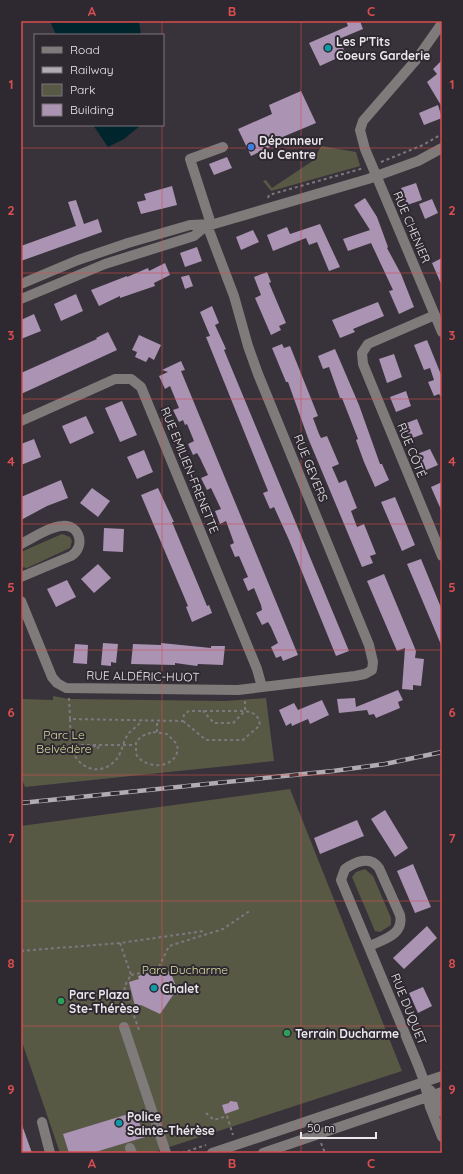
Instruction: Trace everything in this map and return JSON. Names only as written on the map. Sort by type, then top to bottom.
[{"type":"street","name":"RUE CHENIER","points":[[442,23],[416,60],[363,121],[361,127],[362,142],[442,332]]},
{"type":"street","points":[[209,225],[190,159],[223,147]]},
{"type":"street","points":[[21,284],[89,256],[190,225],[209,225],[377,176],[418,160],[442,148]]},
{"type":"street","points":[[21,299],[93,268],[194,236],[209,225]]},
{"type":"street","name":"RUE GEVERS","points":[[209,225],[234,296],[248,346],[258,374],[372,656],[373,666],[369,672],[355,676],[320,680]]},
{"type":"street","points":[[89,256],[93,268]]},
{"type":"street","name":"RUE CÔTÉ","points":[[435,315],[368,344],[362,352],[363,364],[442,556]]},
{"type":"street","name":"RUE EMILIEN-FRENETTE","points":[[21,421],[115,379],[131,379],[142,387],[254,662],[262,687]]},
{"type":"street","points":[[21,544],[54,528],[63,526],[73,529],[76,532],[80,544],[77,551],[71,556],[21,577]]},
{"type":"street","name":"RUE ALDÉRIC-HUOT","points":[[21,601],[52,677],[57,683],[64,687],[227,690],[320,680]]},
{"type":"street","name":"RUE DUQUET","points":[[370,946],[396,933],[400,929],[401,923],[398,912],[379,868],[375,863],[365,861],[347,868],[341,877],[424,1081],[434,1094],[442,1112]]},
{"type":"street","points":[[124,1027],[166,1153]]},
{"type":"street","points":[[212,1153],[442,1076]]},
{"type":"street","points":[[263,1153],[434,1094]]},
{"type":"street","name":"RUE DUQUET","points":[[434,1094],[442,1137]]},
{"type":"street","points":[[42,1122],[50,1153]]},
{"type":"path","points":[[378,163],[416,148],[442,134]]},
{"type":"path","points":[[269,195],[363,168]]},
{"type":"path","points":[[69,698],[71,745],[77,761],[88,768],[96,769],[107,767],[115,761],[120,755],[123,744],[129,733],[142,720]]},
{"type":"path","points":[[203,710],[214,723],[233,723],[245,711],[245,699]]},
{"type":"path","points":[[70,719],[183,721],[206,740],[243,740],[260,725],[254,712],[245,711],[203,710],[186,712],[183,721]]},
{"type":"path","points":[[157,720],[157,732]]},
{"type":"path","points":[[157,732],[167,734],[178,744],[177,754],[169,763],[159,766],[145,762],[138,757],[135,745],[142,736],[157,732]]},
{"type":"path","points":[[71,745],[135,745]]},
{"type":"path","points":[[139,1030],[124,987],[131,976],[158,969],[168,946],[223,929],[250,910]]},
{"type":"path","points":[[21,950],[120,943],[204,932]]},
{"type":"path","points":[[120,943],[131,976]]},
{"type":"path","points":[[206,1113],[214,1120],[227,1116],[233,1135]]},
{"type":"path","points":[[321,1142],[325,1153]]},
{"type":"green space","points":[[321,146],[356,152],[360,166],[271,191],[263,181],[266,180],[272,188],[314,160]]},
{"type":"green space","points":[[62,534],[70,537],[72,541],[70,548],[27,568],[21,567],[21,552]]},
{"type":"green space","name":"Parc Le Belvédère","points":[[53,696],[69,699],[225,701],[266,698],[274,761],[25,787],[21,777],[21,699],[53,700]]},
{"type":"green space","name":"Parc Ducharme","points":[[290,789],[402,1071],[151,1153],[60,1153],[21,1039],[21,826]]},
{"type":"green space","points":[[365,869],[373,876],[391,918],[391,925],[380,932],[375,931],[352,877],[356,872]]},
{"type":"water","points":[[50,21],[139,21],[141,34],[56,34]]},
{"type":"water","points":[[94,126],[140,126],[124,139],[108,147]]},
{"type":"building","name":"Les P'Tits Coeurs Garderie","points":[[346,21],[360,21],[363,29],[339,39],[346,54],[320,66],[309,43],[348,26]]},
{"type":"building","points":[[442,60],[442,107],[427,82],[437,74],[433,69]]},
{"type":"building","points":[[301,91],[316,123],[285,136],[285,140],[251,156],[238,129],[272,114],[269,105]]},
{"type":"building","points":[[438,105],[442,118],[424,125],[419,113]]},
{"type":"building","points":[[227,157],[232,168],[214,175],[209,164]]},
{"type":"building","points":[[416,183],[422,200],[407,205],[401,188]]},
{"type":"building","points":[[172,186],[177,205],[141,214],[137,202],[146,200],[144,194]]},
{"type":"building","points":[[365,198],[377,217],[388,247],[387,248],[401,274],[414,307],[399,314],[389,291],[393,290],[371,243],[348,251],[343,239],[370,230],[354,205]]},
{"type":"building","points":[[432,199],[438,213],[425,219],[419,204]]},
{"type":"building","points":[[76,200],[84,224],[98,219],[102,232],[21,261],[21,246],[76,226],[68,202]]},
{"type":"building","points":[[320,224],[340,267],[329,271],[317,242],[309,245],[306,238],[273,251],[267,235],[287,227],[290,234]]},
{"type":"building","points":[[253,230],[259,242],[241,250],[236,237]]},
{"type":"building","points":[[197,247],[202,261],[185,267],[180,253]]},
{"type":"building","points":[[442,258],[442,286],[432,263]]},
{"type":"building","points":[[165,263],[170,275],[154,283],[155,286],[120,298],[120,296],[99,306],[91,290],[148,268],[149,271]]},
{"type":"building","points":[[267,272],[271,282],[269,283],[286,323],[279,326],[281,330],[271,335],[255,298],[261,295],[254,277]]},
{"type":"building","points":[[189,275],[193,286],[185,289],[181,277]]},
{"type":"building","points":[[76,294],[83,311],[61,321],[54,304]]},
{"type":"building","points":[[378,302],[384,316],[353,329],[355,332],[340,338],[332,320]]},
{"type":"building","points":[[212,306],[219,323],[215,325],[226,349],[224,350],[349,651],[336,656],[289,540],[274,507],[270,509],[263,493],[268,491],[206,337],[210,336],[200,312]]},
{"type":"building","points":[[34,314],[41,331],[21,339],[21,320]]},
{"type":"building","points":[[108,332],[117,350],[21,394],[21,373],[97,339],[96,338]]},
{"type":"building","points":[[139,335],[161,345],[154,360],[149,357],[146,362],[135,357],[137,352],[132,350]]},
{"type":"building","points":[[427,340],[442,377],[442,399],[439,394],[434,396],[428,382],[434,380],[430,368],[424,370],[414,345]]},
{"type":"building","points":[[282,344],[284,348],[290,346],[318,416],[313,418],[319,434],[321,438],[327,436],[339,464],[332,467],[339,483],[346,480],[357,508],[351,511],[357,527],[364,524],[376,554],[370,556],[373,563],[362,567],[308,438],[288,382],[286,382],[272,348]]},
{"type":"building","points":[[335,349],[359,405],[380,464],[382,464],[389,480],[375,487],[364,462],[356,440],[358,439],[342,398],[340,398],[329,367],[323,369],[318,356]]},
{"type":"building","points":[[394,354],[402,377],[387,383],[379,359]]},
{"type":"building","points":[[181,361],[185,370],[181,371],[298,655],[283,661],[281,656],[276,658],[271,647],[278,643],[271,627],[268,622],[262,625],[256,613],[262,610],[261,605],[254,588],[248,591],[243,579],[248,577],[239,556],[235,557],[230,545],[234,543],[226,521],[220,524],[215,511],[221,509],[211,488],[207,490],[201,478],[208,475],[197,453],[193,455],[188,444],[194,441],[187,424],[185,425],[183,420],[179,422],[173,410],[179,408],[170,386],[165,389],[159,376],[168,372],[162,370]]},
{"type":"building","points":[[406,391],[411,406],[396,412],[390,397]]},
{"type":"building","points":[[122,401],[137,435],[120,442],[105,408]]},
{"type":"building","points":[[86,416],[94,433],[70,444],[62,426]]},
{"type":"building","points":[[417,419],[423,434],[410,439],[404,424]]},
{"type":"building","points":[[34,439],[41,457],[21,465],[21,444]]},
{"type":"building","points":[[430,449],[438,465],[424,471],[417,454]]},
{"type":"building","points":[[144,450],[153,472],[137,479],[127,457]]},
{"type":"building","points":[[61,480],[68,498],[47,506],[21,520],[21,497]]},
{"type":"building","points":[[442,482],[442,512],[431,487]]},
{"type":"building","points":[[92,488],[110,501],[98,517],[80,503]]},
{"type":"building","points":[[158,488],[174,522],[172,522],[207,606],[209,605],[212,613],[192,622],[186,607],[188,606],[141,495]]},
{"type":"building","points":[[395,497],[415,545],[402,551],[381,502]]},
{"type":"building","points":[[104,528],[124,529],[123,552],[103,551]]},
{"type":"building","points":[[421,559],[442,610],[442,647],[407,564]]},
{"type":"building","points":[[98,564],[111,578],[94,593],[81,579]]},
{"type":"building","points":[[384,574],[416,651],[415,658],[424,659],[421,686],[413,685],[413,690],[402,689],[405,648],[397,651],[367,581]]},
{"type":"building","points":[[67,580],[76,597],[56,607],[47,589]]},
{"type":"building","points":[[103,643],[118,644],[116,663],[111,662],[111,666],[101,665]]},
{"type":"building","points":[[161,643],[211,648],[211,646],[225,646],[223,665],[198,664],[197,666],[175,663],[175,665],[131,664],[133,644],[161,645]]},
{"type":"building","points":[[75,644],[88,645],[87,664],[73,663]]},
{"type":"building","points":[[398,690],[403,700],[398,702],[400,708],[376,718],[374,714],[369,715],[367,710],[339,713],[337,699],[355,698],[356,707]]},
{"type":"building","points":[[322,700],[329,715],[310,724],[308,719],[292,726],[291,723],[286,726],[279,710],[294,703],[298,710]]},
{"type":"building","points":[[385,810],[408,848],[395,857],[371,819]]},
{"type":"building","points":[[357,820],[364,836],[320,854],[314,838]]},
{"type":"building","points":[[413,864],[431,907],[415,913],[397,871]]},
{"type":"building","points":[[427,926],[437,938],[404,969],[393,958]]},
{"type":"building","name":"Chalet","points":[[158,970],[161,975],[170,971],[179,994],[173,995],[160,1014],[141,1005],[135,1006],[129,982],[139,979],[138,976]]},
{"type":"building","points":[[423,987],[432,1006],[418,1013],[409,993]]},
{"type":"building","points":[[230,1101],[237,1102],[239,1109],[225,1114],[222,1105],[229,1103]]},
{"type":"building","name":"Police Sainte-Thérèse","points":[[135,1112],[145,1137],[92,1153],[69,1153],[63,1134]]},
{"type":"building","points":[[22,1125],[32,1153],[21,1153]]},
{"type":"railway","points":[[21,803],[333,771],[385,764],[442,752]]},
{"type":"place","name":"Les P'Tits Coeurs Garderie","points":[[328,48]]},
{"type":"place","name":"Dépanneur du Centre","points":[[251,147]]},
{"type":"place","name":"Chalet","points":[[154,988]]},
{"type":"place","name":"Parc Plaza Ste-Thérèse","points":[[61,1001]]},
{"type":"place","name":"Terrain Ducharme","points":[[287,1033]]},
{"type":"place","name":"Police Sainte-Thérèse","points":[[119,1123]]}]
